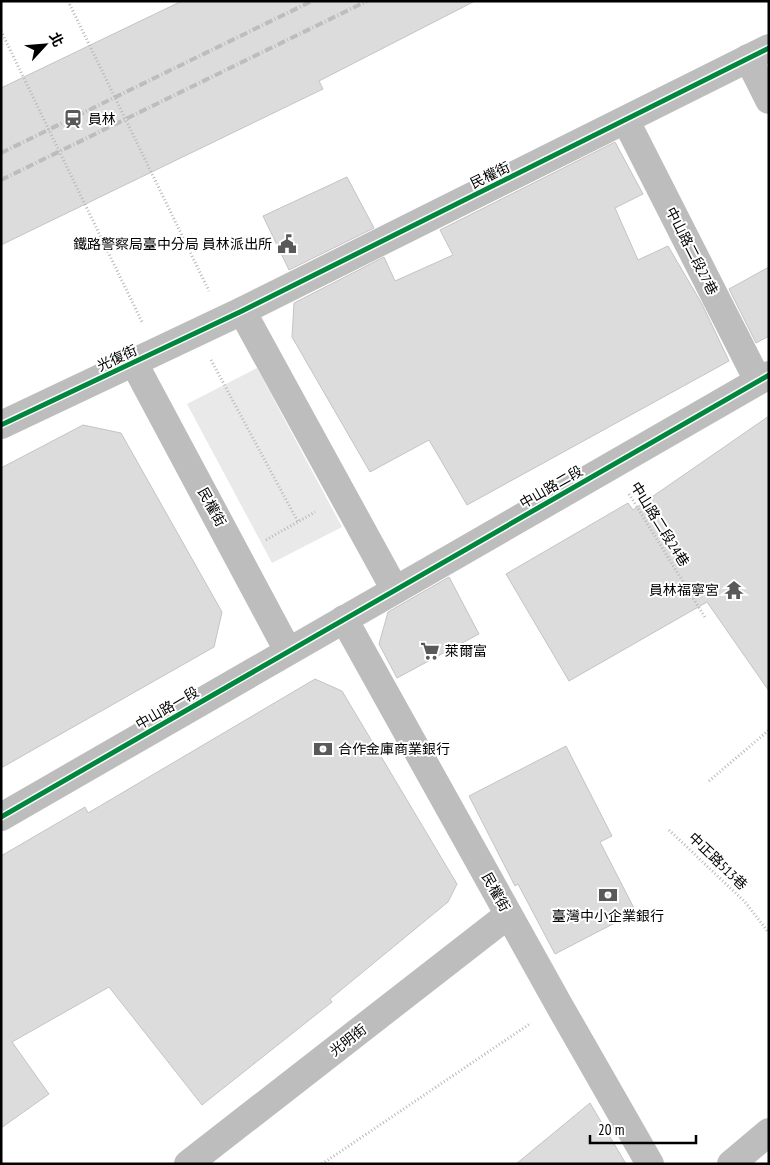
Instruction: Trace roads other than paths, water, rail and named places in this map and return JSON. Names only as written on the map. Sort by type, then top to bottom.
[{"type":"street","points":[[758,53],[769,100]]},
{"type":"street","name":"民權街","points":[[233,316],[758,53]]},
{"type":"street","name":"中山路二段27巷","points":[[626,120],[764,378]]},
{"type":"street","points":[[233,316],[344,496],[395,590]]},
{"type":"street","name":"光復街","points":[[1,425],[233,316]]},
{"type":"street","name":"民權街","points":[[145,357],[239,556],[288,652]]},
{"type":"street","name":"中山路二段","points":[[344,619],[764,378]]},
{"type":"street","name":"民權街","points":[[344,619],[558,1005],[650,1164]]},
{"type":"street","name":"中山路一段","points":[[1,817],[344,619]]},
{"type":"street","name":"光明街","points":[[188,1164],[508,915]]},
{"type":"street","points":[[731,1164],[769,1132]]},
{"type":"railway","points":[[1,153],[312,1]]},
{"type":"railway","points":[[1,180],[367,1]]},
{"type":"place","name":"員林","points":[[73,119]]},
{"type":"place","name":"鐵路警察局臺中分局 員林派出所","points":[[287,244]]},
{"type":"place","name":"員林福寧宮","points":[[734,590]]},
{"type":"place","name":"萊爾富","points":[[430,651]]},
{"type":"place","name":"合作金庫商業銀行","points":[[323,749]]},
{"type":"place","name":"臺灣中小企業銀行","points":[[608,895]]}]
